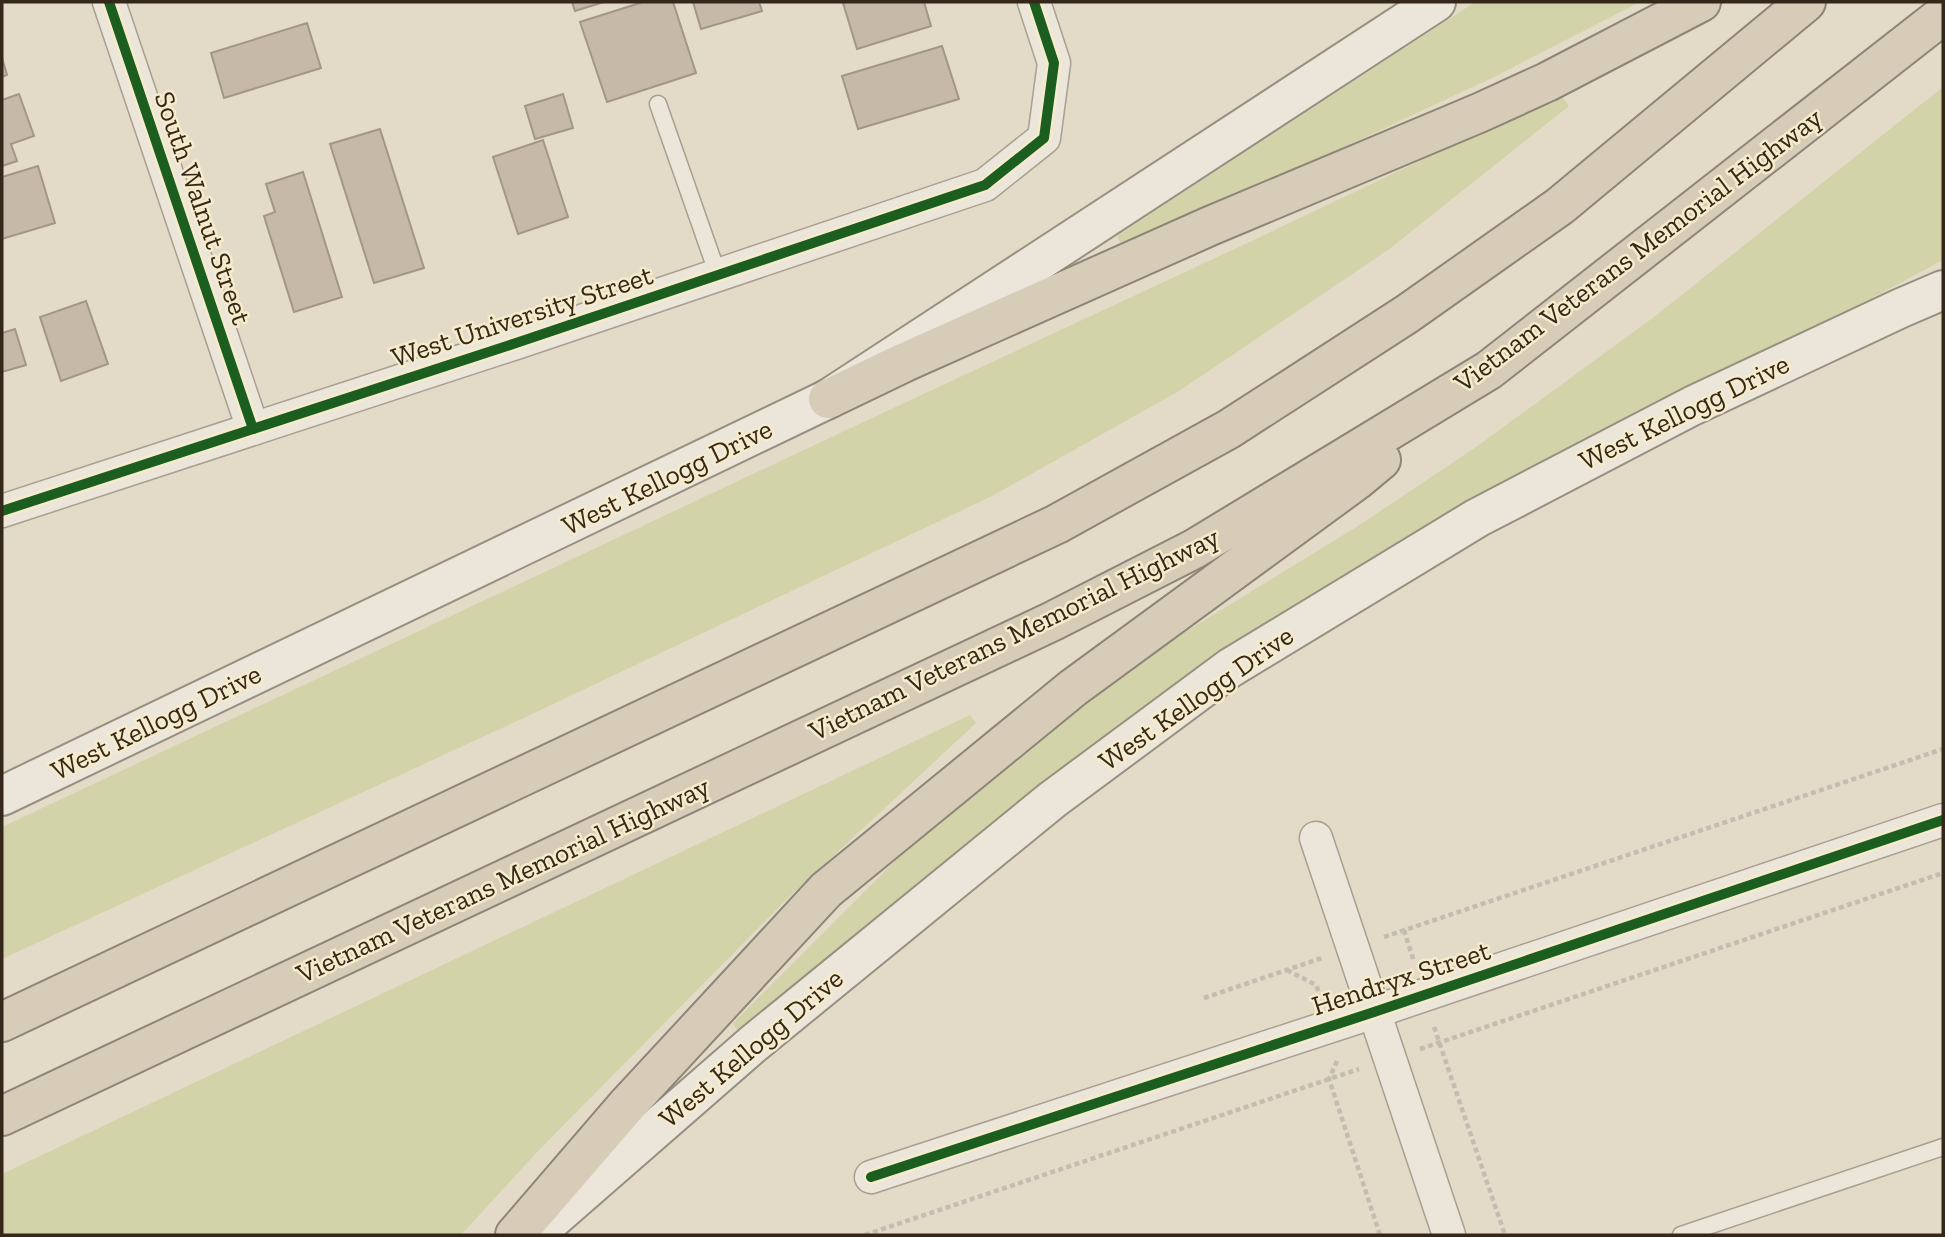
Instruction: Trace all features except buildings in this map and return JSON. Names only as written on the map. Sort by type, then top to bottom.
[{"type":"highway","points":[[828,399],[1198,231],[1479,113],[1547,82],[1701,2]]},
{"type":"highway","points":[[6,1020],[1057,524],[1229,429],[1407,314],[1560,206],[1806,2]]},
{"type":"highway","name":"Vietnam Veterans Memorial Highway","points":[[18,1108],[1064,615],[1194,549],[1489,370],[1943,15]]},
{"type":"highway","points":[[515,1235],[627,1105],[826,890],[1073,688],[1357,480],[1489,370]]},
{"type":"main road","name":"West Kellogg Drive","points":[[2,796],[828,399],[1436,2]]},
{"type":"main road","name":"West Kellogg Drive","points":[[534,1235],[753,1044],[1041,809],[1230,668],[1477,518],[1692,406],[1943,290]]},
{"type":"street","name":"South Walnut Street","points":[[109,2],[253,429]]},
{"type":"street","name":"West University Street","points":[[2,511],[985,185],[1044,138],[1054,63],[1034,2]]},
{"type":"street","name":"Hendryx Street","points":[[871,1177],[1374,1012],[1943,820]]},
{"type":"street","points":[[1315,838],[1449,1235]]},
{"type":"lane","points":[[658,104],[718,275]]},
{"type":"lane","points":[[1681,1235],[1943,1147]]},
{"type":"path","points":[[1204,998],[1943,749]]},
{"type":"path","points":[[865,1235],[1943,873]]},
{"type":"path","points":[[1286,970],[1316,985],[1342,1049],[1329,1079],[1380,1235]]},
{"type":"path","points":[[1438,1042],[1505,1235]]},
{"type":"green space","points":[[1475,2],[1640,2],[1496,76],[1124,250],[1117,236]]},
{"type":"green space","points":[[1943,87],[1943,260],[1861,304],[1549,457],[1228,649],[1102,738],[738,1032],[733,1023],[908,848],[1043,736],[1182,634],[1358,526],[1479,445],[1654,317]]},
{"type":"green space","points":[[1560,94],[1569,106],[1388,250],[1179,391],[990,497],[530,715],[2,959],[2,827]]},
{"type":"green space","points":[[970,715],[976,723],[785,901],[538,1151],[461,1235],[2,1235],[2,1174]]},
{"type":"cycle path","points":[[109,2],[253,429]]},
{"type":"cycle path","points":[[2,511],[516,343],[985,185],[1044,138],[1054,63],[1034,2]]},
{"type":"cycle path","points":[[871,1177],[1374,1012],[1943,820]]}]
